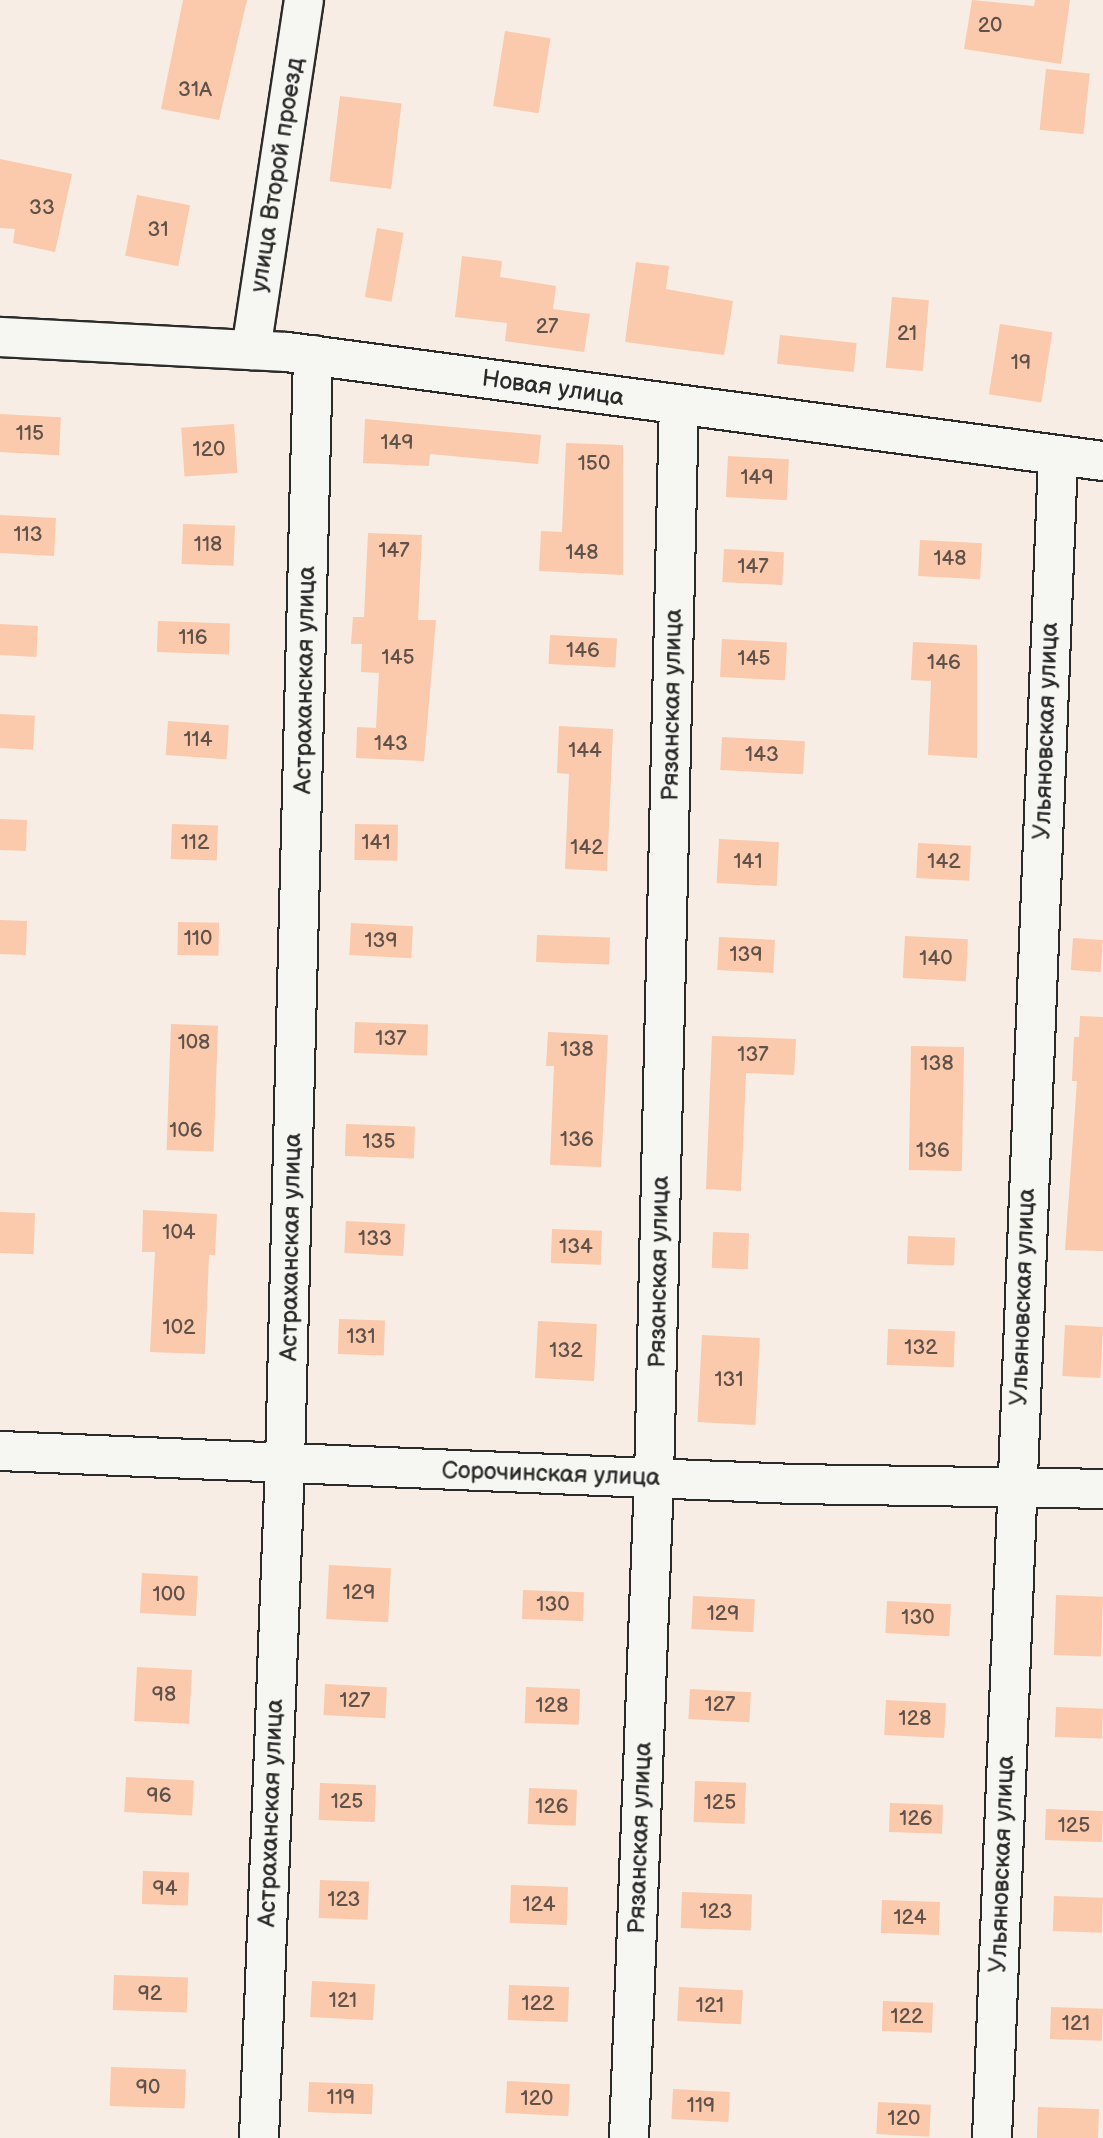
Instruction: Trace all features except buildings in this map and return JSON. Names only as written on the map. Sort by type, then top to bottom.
[{"type":"street","name":"улица Второй проезд","points":[[251,351],[304,0]]},
{"type":"street","name":"Новая улица","points":[[0,337],[313,355],[1103,461]]},
{"type":"street","name":"Астраханская улица","points":[[259,2138],[285,1463],[313,355]]},
{"type":"street","name":"Рязанская улица","points":[[629,2138],[654,1478],[680,405]]},
{"type":"street","name":"Ульяновская улица","points":[[992,2138],[1015,1487],[1058,457]]},
{"type":"street","name":"Сорочинская улица","points":[[0,1451],[654,1478],[1103,1489]]}]
